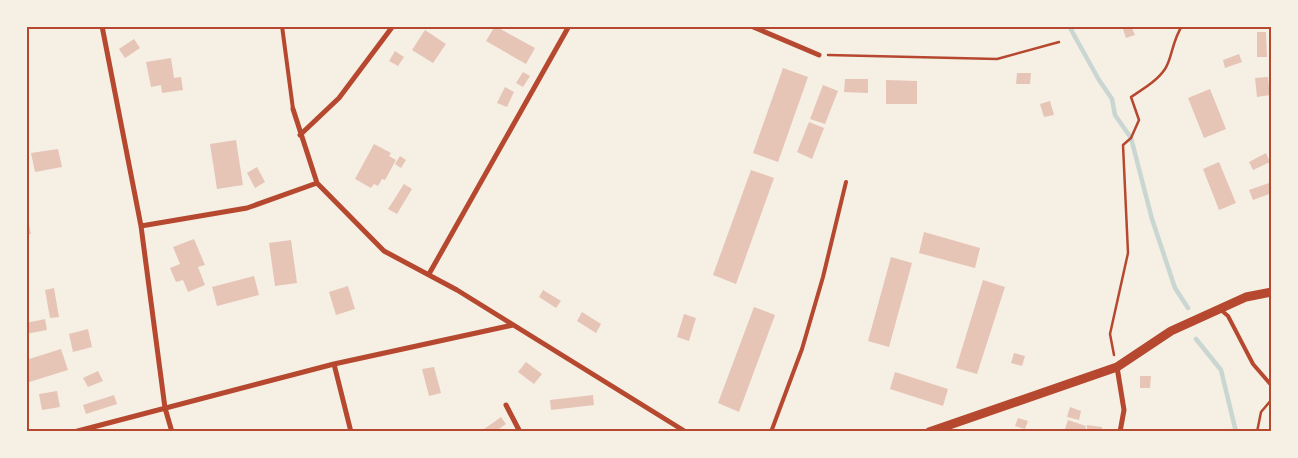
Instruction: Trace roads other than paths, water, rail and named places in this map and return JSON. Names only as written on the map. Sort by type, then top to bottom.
[{"type":"street","points":[[102,26],[141,226],[166,408],[172,432]]},
{"type":"street","points":[[300,135],[339,98],[392,26]]},
{"type":"street","points":[[429,274],[569,26]]},
{"type":"street","points":[[750,26],[819,55]]},
{"type":"street","points":[[293,110],[317,183],[384,251],[429,274],[686,432]]},
{"type":"street","points":[[141,226],[247,208],[317,183]]},
{"type":"street","points":[[929,432],[1117,367],[1171,330],[1246,297],[1272,292]]},
{"type":"street","points":[[74,432],[334,364],[513,325]]},
{"type":"street","points":[[334,364],[351,432]]},
{"type":"street","points":[[1117,367],[1124,410],[1120,432]]},
{"type":"street","points":[[506,405],[520,432]]},
{"type":"lane","points":[[282,26],[293,110]]},
{"type":"lane","points":[[771,432],[824,278],[846,182]]},
{"type":"lane","points":[[1219,308],[1228,316],[1253,364],[1272,386]]},
{"type":"waterway","points":[[1069,26],[1099,80],[1112,99],[1115,115],[1131,138],[1152,219],[1175,288],[1188,308]]},
{"type":"waterway","points":[[1196,339],[1221,370],[1236,432]]}]
